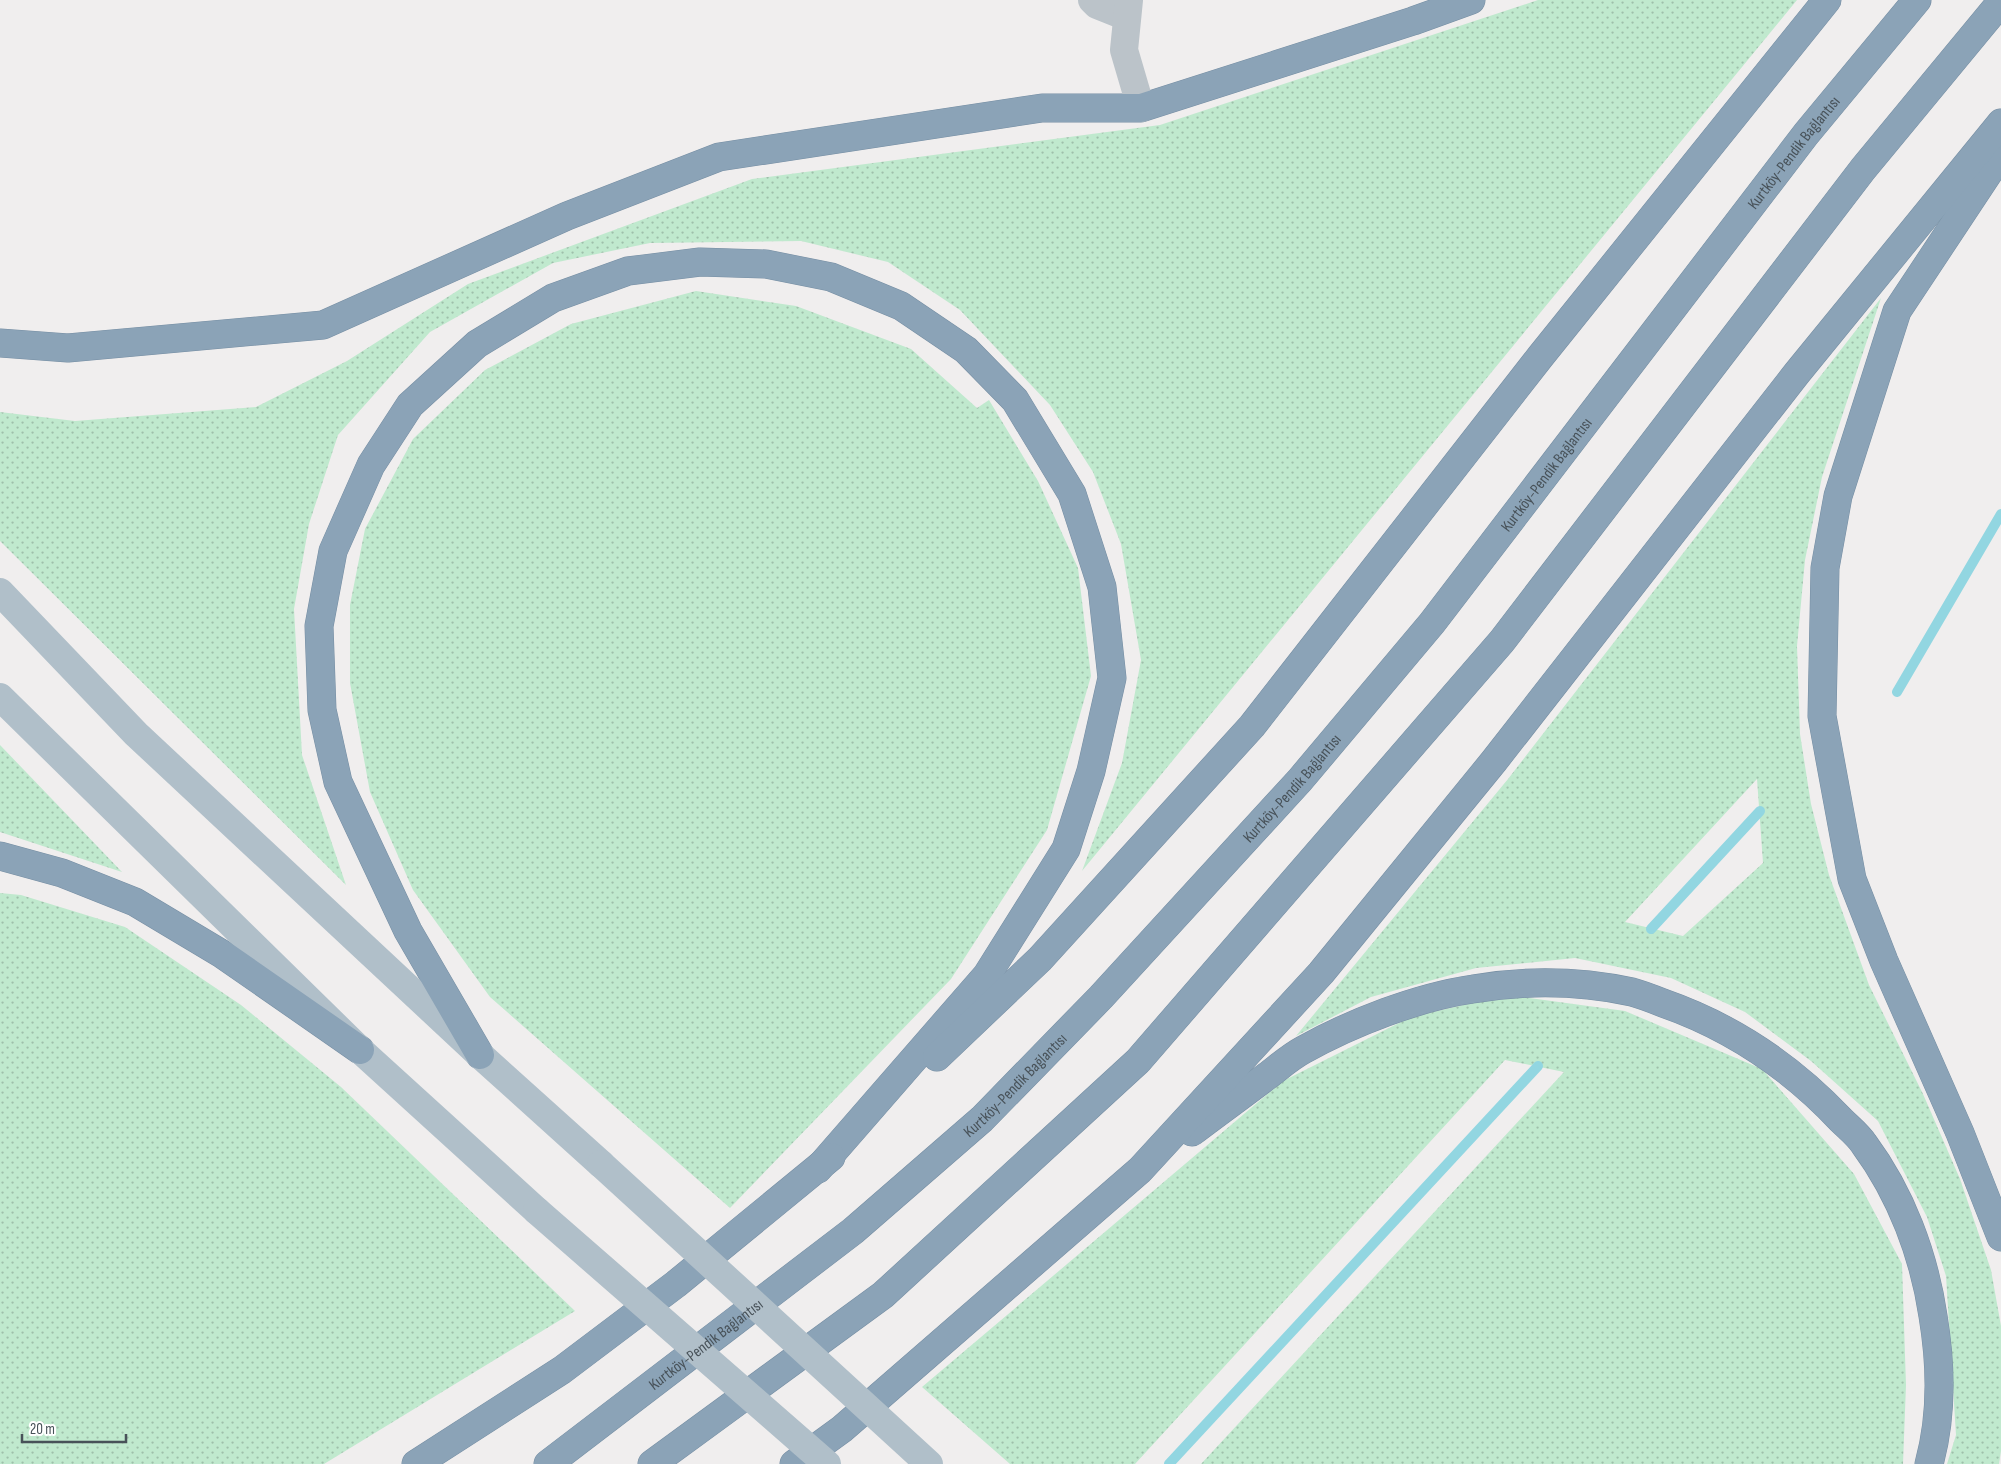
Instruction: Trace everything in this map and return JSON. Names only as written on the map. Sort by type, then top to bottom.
[{"type":"highway","points":[[0,343],[68,348],[322,325],[567,216],[718,157],[1042,108],[1141,108],[1412,21],[1471,0]]},
{"type":"highway","points":[[416,1464],[562,1370],[676,1284],[818,1169],[1040,959],[1252,726],[1540,357],[1827,0]]},
{"type":"highway","name":"Kurtköy-Pendik Bağlantısı","points":[[548,1464],[853,1231],[982,1119],[1101,997],[1300,780],[1432,624],[1806,134],[1917,0]]},
{"type":"highway","points":[[652,1464],[883,1295],[1138,1062],[1502,641],[1863,169],[2001,2]]},
{"type":"highway","points":[[1140,1170],[1321,973],[1494,761],[1797,373],[2001,122]]},
{"type":"highway","points":[[2001,154],[1897,311],[1838,496],[1825,568],[1822,716],[1852,879],[1884,960],[1960,1132],[2001,1237]]},
{"type":"highway","points":[[480,1055],[408,931],[338,782],[322,710],[319,626],[333,551],[371,465],[410,405],[477,344],[553,298],[628,271],[700,262],[766,264],[831,277],[901,306],[966,350],[1015,400],[1072,494],[1102,587],[1112,678],[1091,771],[1066,849],[987,976],[818,1169]]},
{"type":"highway","points":[[0,856],[62,873],[135,902],[222,954],[360,1050]]},
{"type":"highway","points":[[794,1464],[842,1429],[1140,1170],[1301,1051],[1358,1023],[1409,1005],[1472,989],[1524,984],[1580,984],[1634,993],[1694,1014],[1744,1040],[1826,1104],[1863,1143],[1890,1186],[1911,1230],[1925,1273],[1938,1345],[1939,1381],[1936,1424],[1929,1464]]},
{"type":"main road","points":[[0,592],[136,734],[480,1055],[929,1464]]},
{"type":"main road","points":[[0,697],[360,1050],[537,1210],[827,1464]]},
{"type":"lane","points":[[1092,0],[1097,6],[1128,9],[1124,50],[1141,108]]},
{"type":"green space","points":[[1538,0],[1797,0],[1082,871],[1122,763],[1141,660],[1121,544],[1093,472],[1050,405],[960,310],[888,262],[801,241],[650,243],[553,263],[430,332],[338,435],[309,524],[294,609],[302,755],[346,885],[0,541],[0,412],[75,421],[256,407],[347,361],[468,284],[752,179],[1160,125]]},
{"type":"green space","points":[[696,291],[796,306],[911,349],[977,408],[989,400],[1038,481],[1078,568],[1091,676],[1047,830],[951,979],[730,1208],[490,997],[413,890],[370,792],[350,683],[350,605],[365,529],[413,439],[485,370],[571,324]]},
{"type":"green space","points":[[1881,298],[1822,477],[1805,560],[1797,646],[1800,734],[1811,804],[1829,875],[1869,985],[1923,1094],[1960,1179],[1991,1270],[2001,1326],[2001,1451],[1999,1464],[1947,1464],[1956,1435],[1946,1276],[1927,1217],[1878,1121],[1811,1061],[1745,1012],[1671,978],[1575,958],[1476,968],[1371,997],[1296,1036],[1508,779]],"holes":[[[1757,779],[1763,863],[1683,936],[1625,922]]]},
{"type":"green space","points":[[0,745],[122,872],[0,832]]},
{"type":"green space","points":[[0,893],[21,895],[125,927],[241,1005],[341,1087],[575,1311],[324,1464],[0,1464]]},
{"type":"green space","points":[[1507,995],[1625,1011],[1762,1069],[1854,1174],[1902,1264],[1906,1385],[1903,1464],[1201,1464],[1564,1072],[1505,1060],[1135,1464],[1010,1464],[922,1387],[1283,1081],[1411,1017]]},
{"type":"waterway","points":[[1897,692],[2001,514]]},
{"type":"waterway","points":[[1651,929],[1760,811]]},
{"type":"waterway","points":[[1169,1464],[1538,1066]]}]
